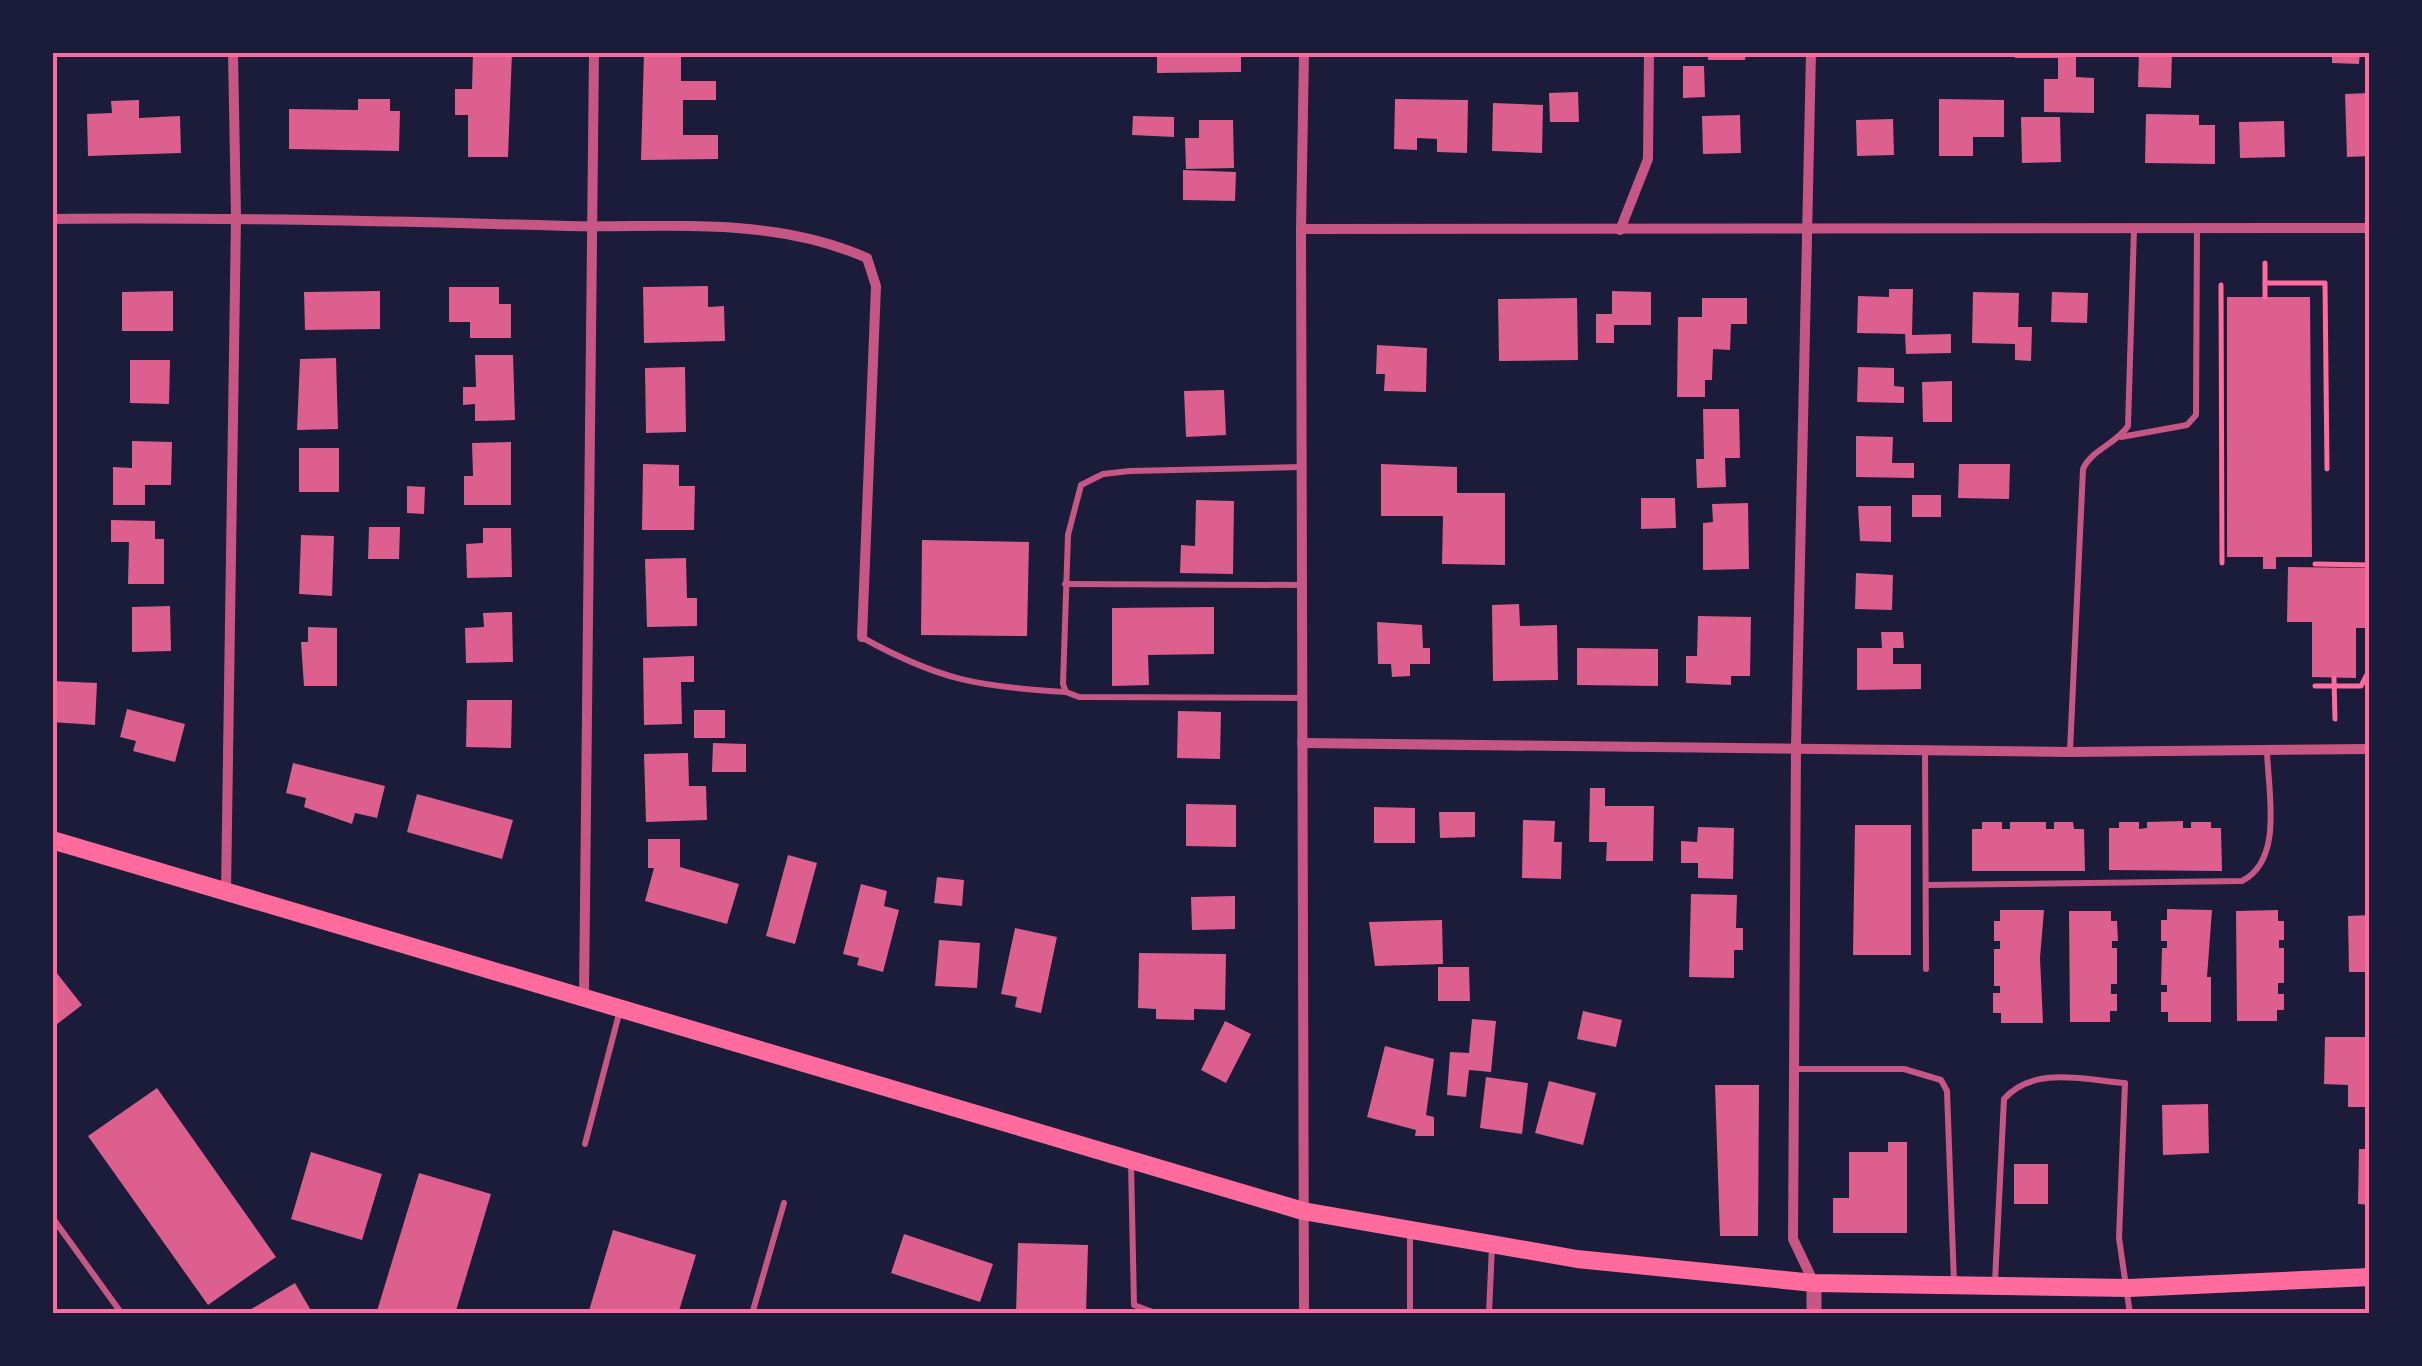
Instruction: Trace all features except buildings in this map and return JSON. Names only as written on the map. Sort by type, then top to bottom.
[{"type":"main road","points":[[52,840],[1303,1211],[1577,1259],[1814,1282],[2129,1288],[2370,1277]]},
{"type":"street","points":[[226,892],[236,217],[232,52]]},
{"type":"street","points":[[584,997],[594,52]]},
{"type":"street","points":[[1304,52],[1304,1314]]},
{"type":"street","points":[[1620,230],[1648,159],[1648,52]]},
{"type":"street","points":[[1810,52],[1796,746],[1793,1239],[1814,1282],[1814,1314]]},
{"type":"street","points":[[52,219],[236,217],[742,226],[826,240],[867,258],[876,286],[862,637]]},
{"type":"street","points":[[1301,230],[2370,228]]},
{"type":"street","points":[[1302,742],[2070,752],[2370,749]]},
{"type":"lane","points":[[2121,437],[2187,424],[2196,415],[2197,228]]},
{"type":"lane","points":[[2070,752],[2083,469],[2086,462],[2121,437],[2128,426],[2134,229]]},
{"type":"lane","points":[[1066,692],[1066,584],[1074,498],[1091,478],[1130,471],[1301,468]]},
{"type":"lane","points":[[1066,584],[1302,585]]},
{"type":"lane","points":[[862,637],[920,670],[991,688],[1066,692],[1078,698],[1302,698]]},
{"type":"lane","points":[[1924,749],[1926,968]]},
{"type":"lane","points":[[1927,885],[2242,881],[2261,867],[2269,842],[2267,750]]},
{"type":"lane","points":[[585,1144],[620,1009]]},
{"type":"lane","points":[[1794,1069],[1904,1069],[1941,1080],[1947,1091],[1954,1284]]},
{"type":"lane","points":[[1995,1286],[2004,1099],[2027,1082],[2056,1077],[2125,1083],[2119,1238],[2130,1314]]},
{"type":"lane","points":[[1129,1314],[1134,1305],[1131,1162]]},
{"type":"lane","points":[[752,1314],[784,1202]]},
{"type":"lane","points":[[52,1217],[122,1314]]},
{"type":"lane","points":[[1410,1228],[1410,1314]]},
{"type":"lane","points":[[1489,1314],[1492,1244]]},
{"type":"lane","points":[[1134,1305],[1158,1314]]},
{"type":"path","points":[[2264,297],[2265,263]]},
{"type":"path","points":[[2264,283],[2325,283],[2327,469]]},
{"type":"path","points":[[2221,285],[2222,563]]},
{"type":"path","points":[[2315,564],[2370,565]]},
{"type":"path","points":[[2315,686],[2361,686],[2370,669]]},
{"type":"path","points":[[2334,678],[2335,719]]}]
